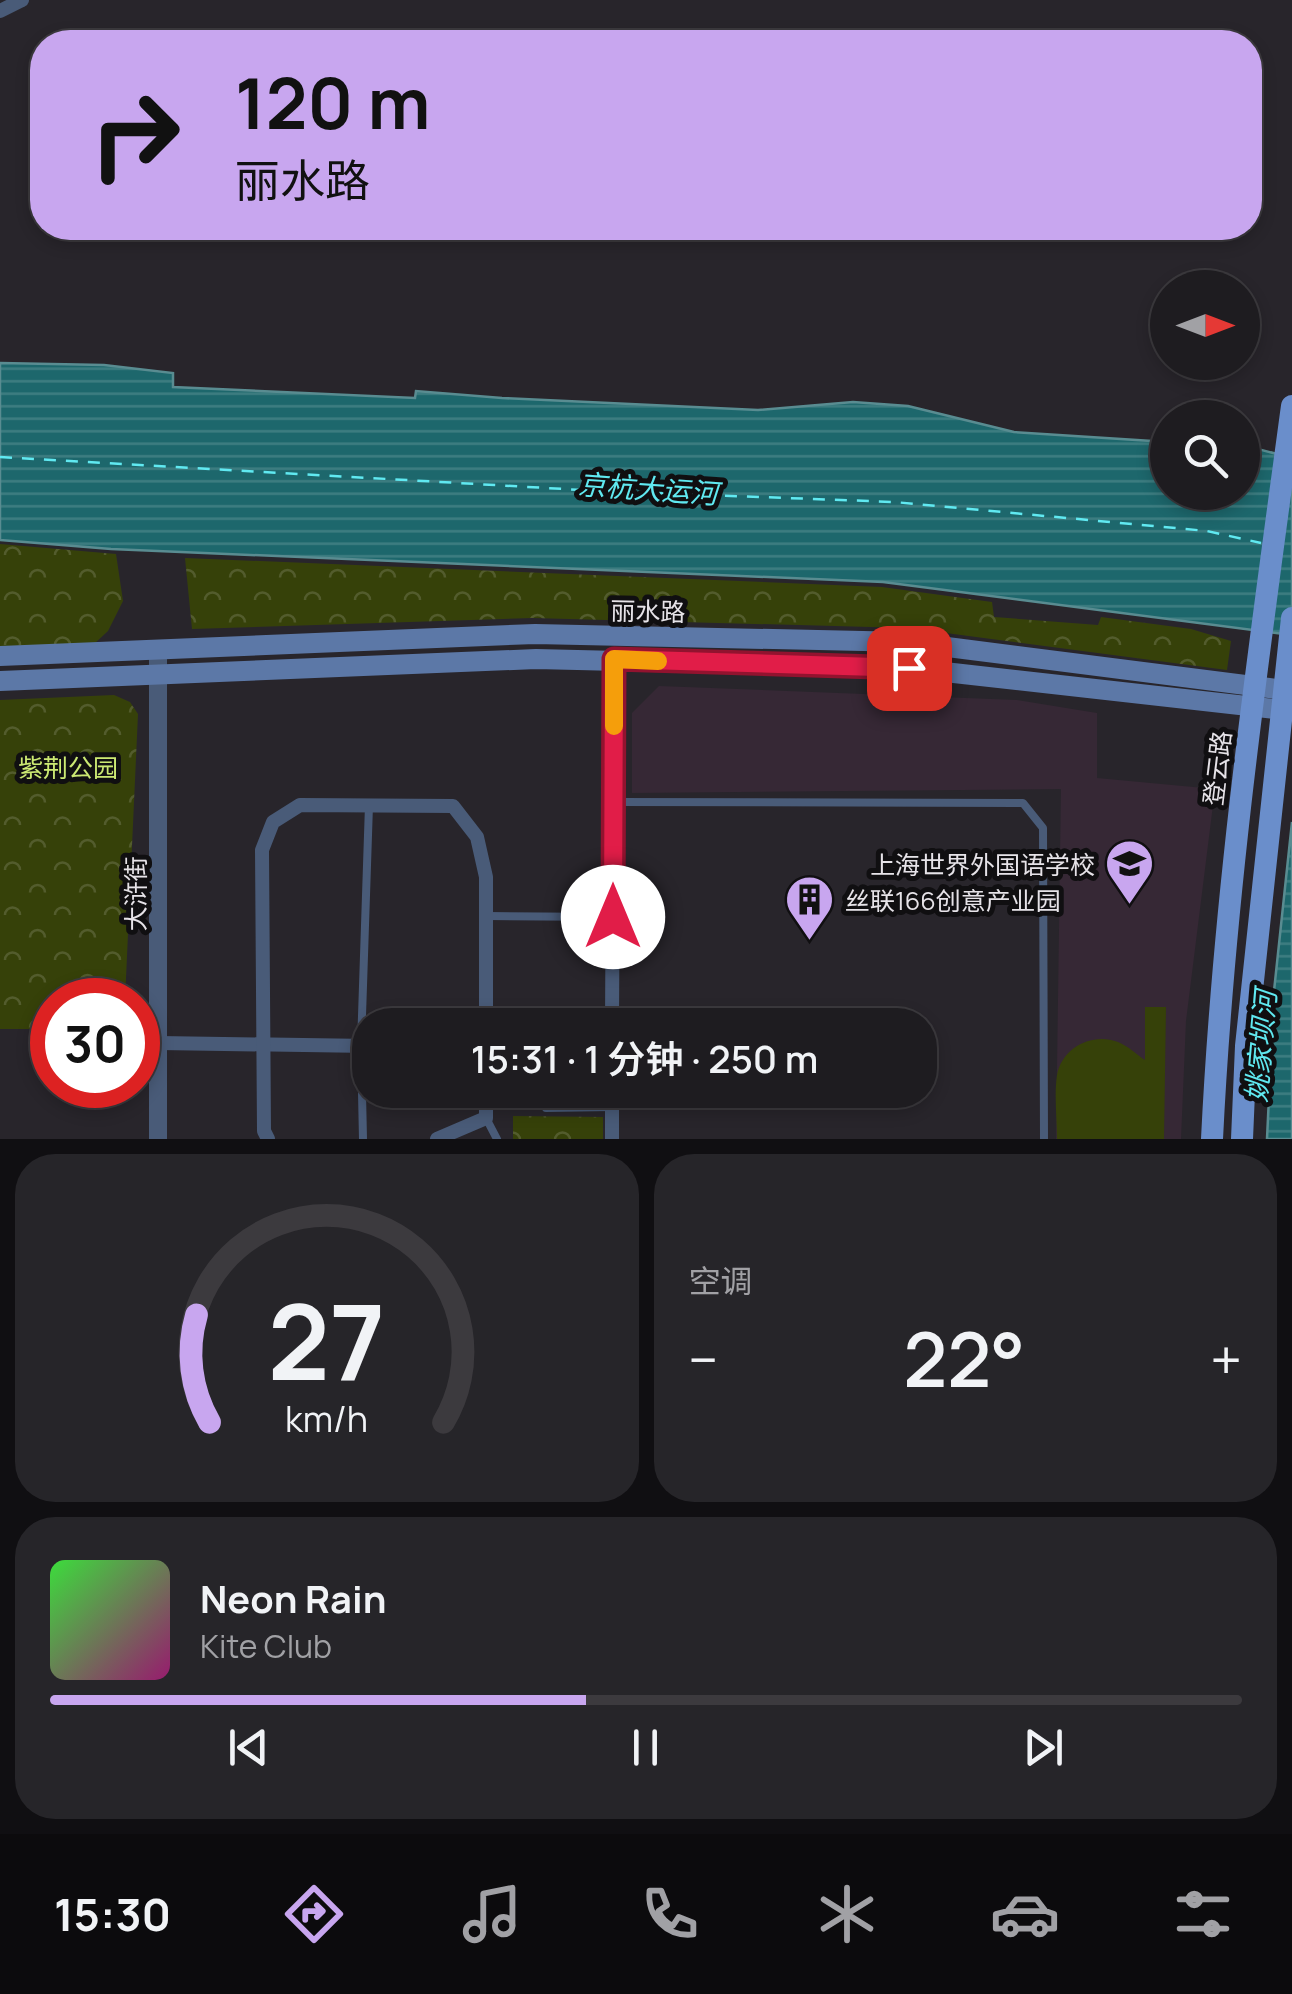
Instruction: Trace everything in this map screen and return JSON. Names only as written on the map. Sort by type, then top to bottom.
[{"type":"main road","name":"登云路","points":[[1212,1139],[1217,1036],[1242,785],[1292,406]]},
{"type":"main road","points":[[1242,1139],[1246,1046],[1292,618]]},
{"type":"main road","name":"丽水路","points":[[0,656],[534,634],[908,642],[1292,691]]},
{"type":"main road","name":"丽水路","points":[[0,681],[614,659],[909,668],[1292,711]]},
{"type":"street","points":[[0,11],[22,0]]},
{"type":"street","name":"大浒街","points":[[158,650],[159,978]]},
{"type":"street","points":[[612,1008],[614,659]]},
{"type":"street","points":[[268,1139],[264,1131],[262,850],[273,822],[300,805],[453,806],[477,837],[486,876],[486,1008]]},
{"type":"street","points":[[160,1043],[352,1046]]},
{"type":"street","name":"大浒街","points":[[158,1108],[158,1139]]},
{"type":"street","points":[[437,1139],[486,1118],[486,1108]]},
{"type":"street","points":[[612,1108],[612,1139]]},
{"type":"lane","points":[[613,802],[1023,803],[1043,828],[1044,1139]]},
{"type":"lane","points":[[366,1008],[368,805]]},
{"type":"lane","points":[[486,916],[613,917]]},
{"type":"lane","points":[[363,1139],[364,1108]]},
{"type":"lane","points":[[486,1118],[496,1139]]},
{"type":"shaded area","name":"上海世界外国语学校","points":[[659,686],[1017,700],[1097,713],[1097,778],[1215,789],[1186,1021],[1181,1139],[1056,1139],[1061,789],[632,793],[632,713]]},
{"type":"green space","points":[[0,544],[116,554],[123,601],[108,631],[94,644],[0,648]]},
{"type":"green space","points":[[185,558],[882,587],[992,602],[994,617],[1098,625],[1101,617],[1191,629],[1231,641],[1227,670],[908,628],[532,618],[192,629]]},
{"type":"green space","name":"紫荆公园","points":[[114,695],[130,702],[138,714],[126,978],[30,978],[30,1029],[0,1029],[0,700]]},
{"type":"green space","points":[[1145,1007],[1166,1007],[1164,1139],[1057,1139],[1056,1083],[1065,1057],[1080,1044],[1108,1039],[1145,1060]]},
{"type":"green space","points":[[513,1116],[603,1117],[603,1139],[513,1139]]},
{"type":"water","name":"京杭大运河","points":[[0,363],[104,365],[173,373],[173,387],[415,398],[416,391],[758,410],[853,402],[908,406],[1014,432],[1150,441],[1150,510],[1260,510],[1260,450],[1292,458],[1292,635],[883,582],[111,549],[0,540]]},
{"type":"water","points":[[1292,822],[1292,1139],[1267,1139],[1274,991]]},
{"type":"ferry route","points":[[0,457],[599,491],[894,502],[1207,531],[1261,543]]},
{"type":"slow traffic","points":[[614,726],[614,659],[658,661]]},
{"type":"place","name":"上海世界外国语学校","points":[[1130,906]]},
{"type":"place","name":"丝联166创意产业园","points":[[810,942]]},
{"type":"route","points":[[613,917],[614,659],[909,668]]},
{"type":"water label","name":"姚家坝河","points":[[1260,1046]]}]
